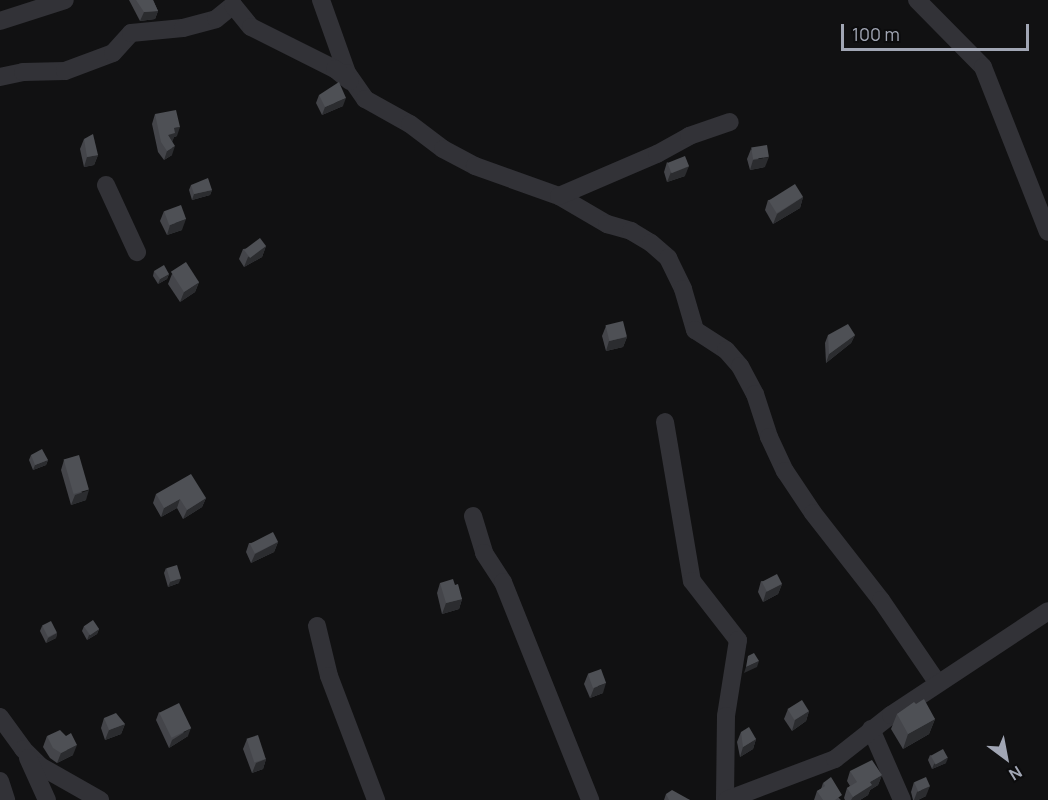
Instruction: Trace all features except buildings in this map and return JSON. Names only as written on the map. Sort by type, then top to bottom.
[{"type":"street","points":[[0,21],[65,0]]},
{"type":"street","points":[[321,0],[340,56],[354,84],[366,99],[410,124],[443,149],[481,168],[559,196],[607,224],[631,231],[651,243],[668,258],[683,289],[695,330],[726,350],[740,366],[755,394],[769,437],[785,471],[813,513],[881,600],[937,682]]},
{"type":"street","points":[[917,0],[983,67],[1048,232]]},
{"type":"street","points":[[0,77],[23,72],[65,71],[113,53],[131,33],[183,28],[216,19],[233,5],[251,27],[335,69],[354,84]]},
{"type":"street","points":[[559,196],[657,154],[689,136],[730,122]]},
{"type":"street","points":[[106,185],[137,252]]},
{"type":"street","points":[[665,422],[692,581],[738,640],[726,716],[726,800],[835,759],[871,729],[937,682],[1048,611]]},
{"type":"street","points":[[473,516],[484,553],[503,582],[590,800]]},
{"type":"street","points":[[317,626],[330,676],[376,800]]},
{"type":"street","points":[[0,717],[23,749],[40,766],[100,800]]},
{"type":"street","points":[[871,729],[902,800]]},
{"type":"street","points":[[23,749],[47,800]]},
{"type":"street","points":[[0,781],[6,800]]}]
